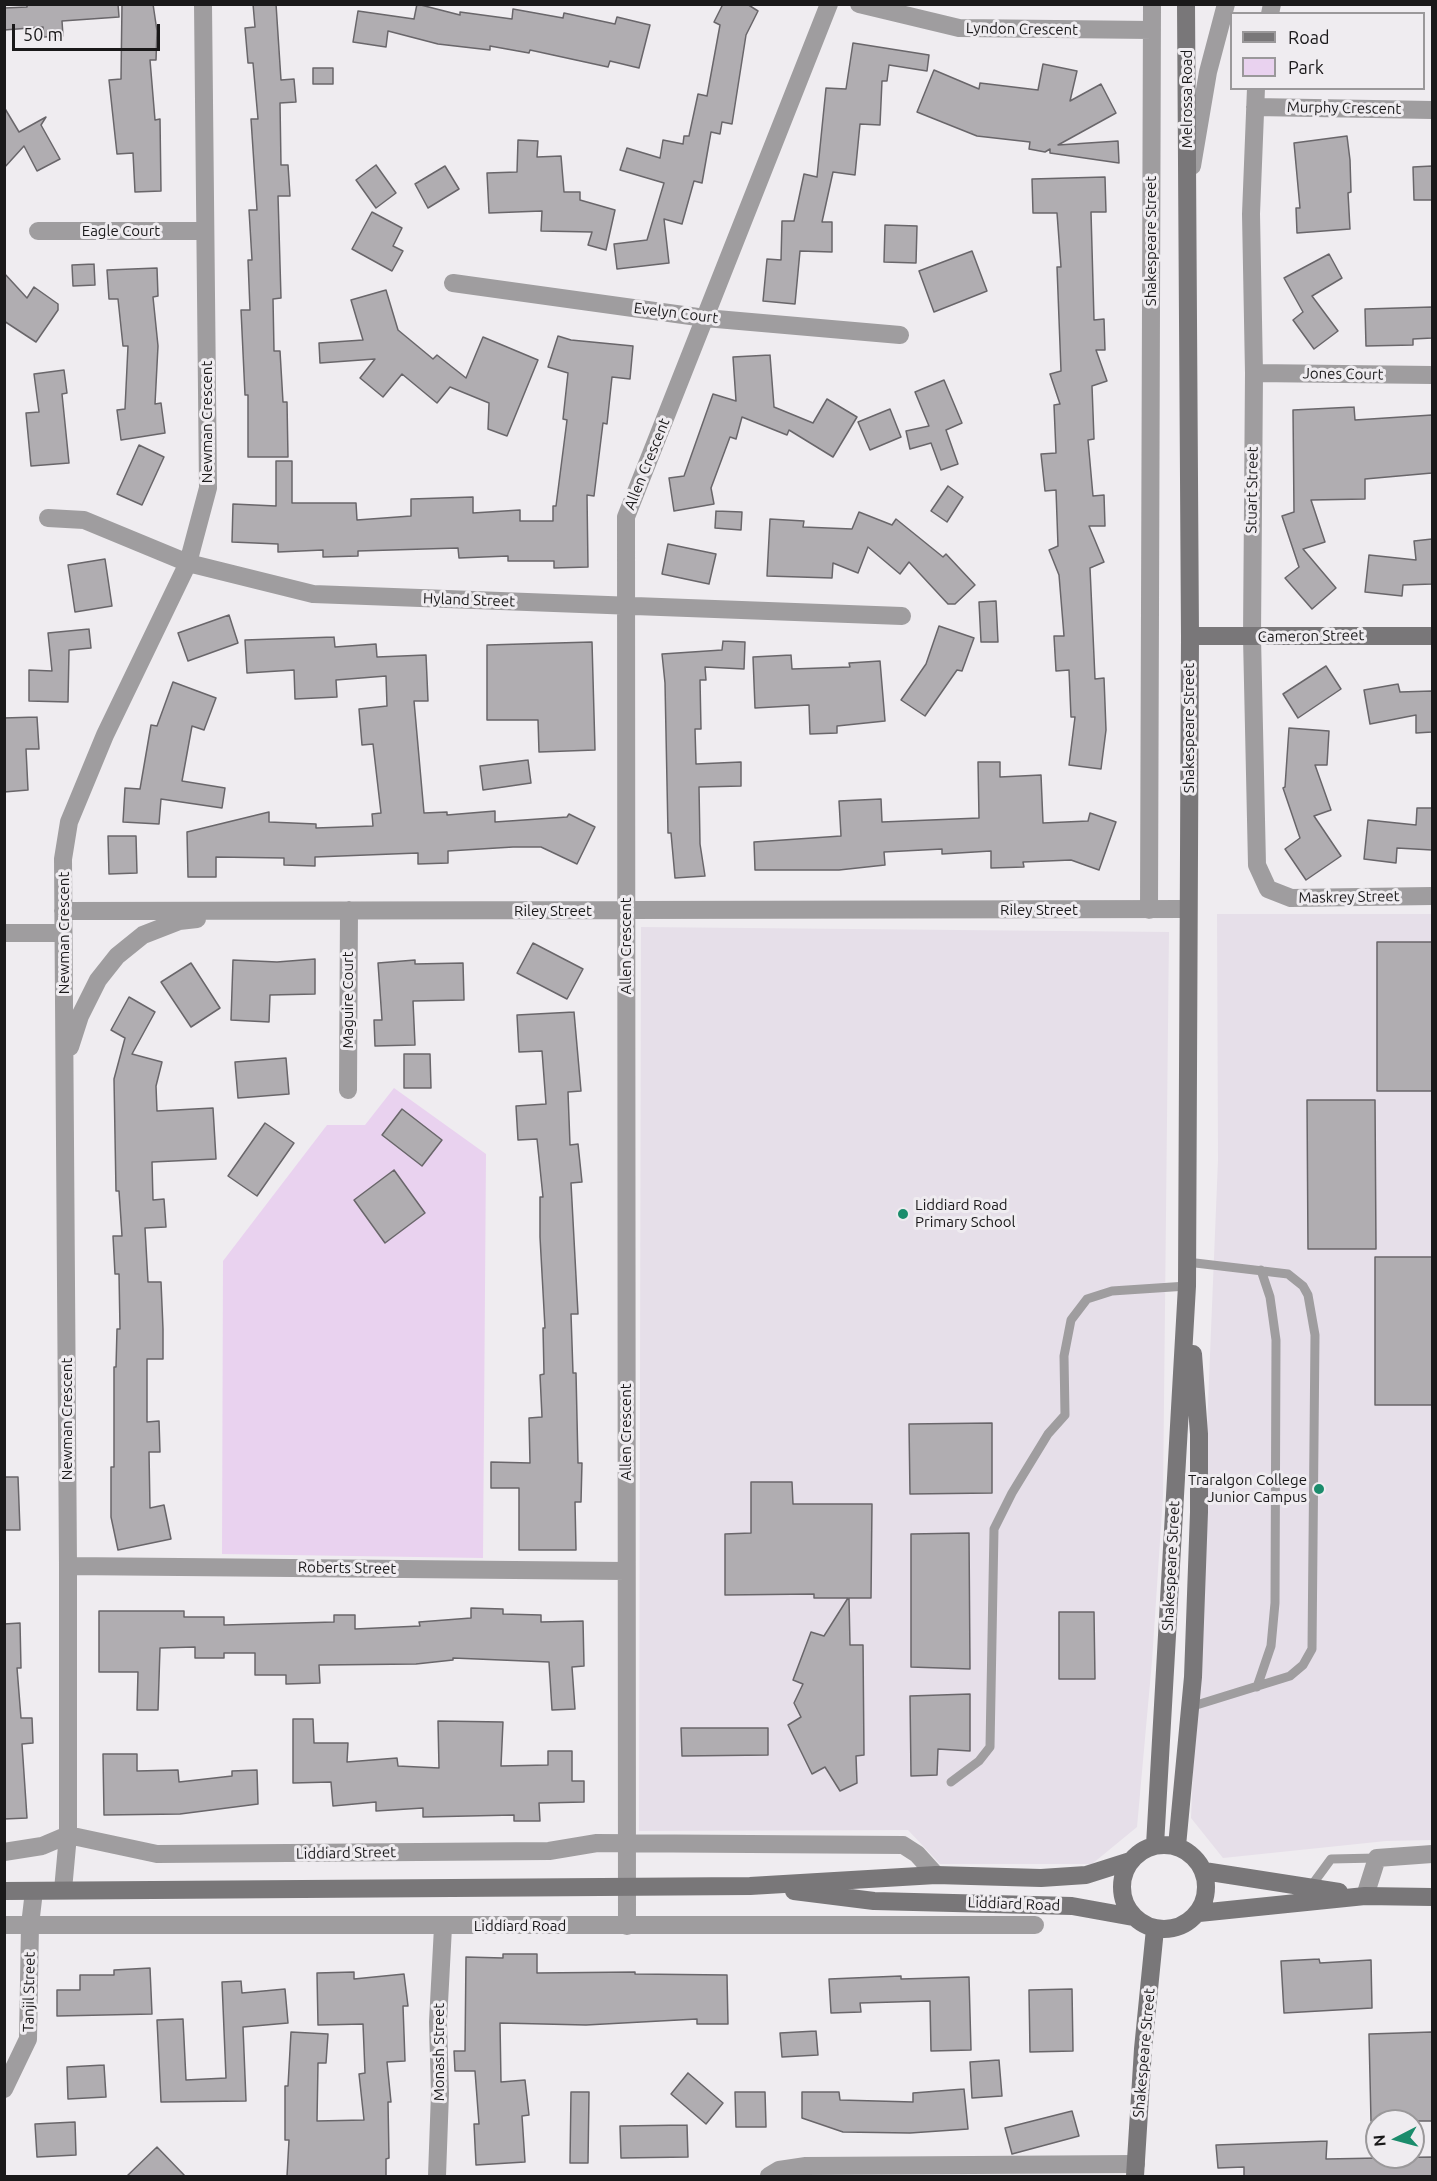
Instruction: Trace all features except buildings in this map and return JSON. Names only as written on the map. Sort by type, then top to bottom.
[{"type":"street","name":"Newman Crescent","points":[[63,1890],[68,1835],[68,1566],[63,859],[69,822],[105,735],[188,563],[208,488],[203,4]]},
{"type":"street","name":"Allen Crescent","points":[[627,1926],[624,606],[626,517],[829,4]]},
{"type":"street","name":"Lyndon Crescent","points":[[859,4],[959,28],[1152,30]]},
{"type":"street","name":"Shakespeare Street","points":[[1149,910],[1152,4]]},
{"type":"street","name":"Melrossa Road","points":[[1186,4],[1187,194]]},
{"type":"street","points":[[1187,194],[1208,72],[1226,4]]},
{"type":"street","name":"Stuart Street","points":[[1256,90],[1251,214],[1254,373],[1252,637],[1257,865],[1268,890]]},
{"type":"street","name":"Murphy Crescent","points":[[1255,107],[1432,110]]},
{"type":"street","name":"Shakespeare Street","points":[[1155,1845],[1187,1286],[1190,636],[1187,194]]},
{"type":"street","name":"Eagle Court","points":[[38,231],[205,231]]},
{"type":"street","name":"Evelyn Court","points":[[453,283],[705,318],[900,334]]},
{"type":"street","name":"Jones Court","points":[[1254,373],[1432,375]]},
{"type":"street","name":"Hyland Street","points":[[48,518],[84,520],[188,563],[313,594],[902,616]]},
{"type":"street","name":"Cameron Street","points":[[1190,636],[1432,636]]},
{"type":"street","name":"Maskrey Street","points":[[1268,890],[1291,898],[1432,896]]},
{"type":"street","name":"Riley Street","points":[[63,911],[626,912],[1188,909]]},
{"type":"street","points":[[65,1064],[80,1016],[98,980],[117,956],[143,935],[179,921],[271,910]]},
{"type":"street","name":"Maguire Court","points":[[348,1090],[349,910]]},
{"type":"street","points":[[4,933],[63,933]]},
{"type":"street","name":"Shakespeare Street","points":[[1177,1846],[1190,1707],[1199,1512],[1199,1434],[1187,1286]]},
{"type":"street","name":"Roberts Street","points":[[68,1566],[626,1571]]},
{"type":"street","points":[[4,1852],[42,1846],[68,1835]]},
{"type":"street","name":"Liddiard Street","points":[[68,1835],[158,1854],[549,1851],[597,1843],[626,1844]]},
{"type":"street","points":[[626,1844],[903,1845],[917,1854],[936,1875]]},
{"type":"street","points":[[1155,1845],[1177,1846],[1196,1858],[1204,1870],[1207,1887],[1199,1913],[1189,1923],[1176,1929],[1155,1929],[1133,1917],[1125,1904],[1122,1888],[1124,1873],[1130,1861],[1141,1851],[1155,1845]]},
{"type":"street","points":[[1365,1896],[1377,1858],[1432,1854]]},
{"type":"street","name":"Liddiard Road","points":[[4,1891],[750,1886],[936,1875],[1041,1878],[1086,1875],[1130,1861]]},
{"type":"street","points":[[1204,1870],[1365,1896]]},
{"type":"street","name":"Liddiard Road","points":[[750,1886],[874,1901],[1072,1906],[1133,1917]]},
{"type":"street","name":"Tanjil Street","points":[[4,2089],[28,2038],[30,1925],[34,1891]]},
{"type":"street","points":[[1199,1913],[1365,1896],[1432,1897]]},
{"type":"street","name":"Liddiard Road","points":[[4,1925],[443,1927],[1035,1925]]},
{"type":"street","name":"Monash Street","points":[[437,2176],[440,2093],[438,2022],[443,1927]]},
{"type":"street","name":"Shakespeare Street","points":[[1136,2170],[1155,1929]]},
{"type":"street","points":[[769,2176],[779,2170],[806,2166],[1136,2170]]},
{"type":"lane","points":[[1187,1262],[1280,1271],[1296,1280],[1308,1295],[1315,1335],[1313,1639],[1308,1658],[1298,1671],[1257,1687],[1190,1707]]},
{"type":"lane","points":[[1257,1687],[1271,1646],[1275,1603],[1276,1340],[1272,1308],[1261,1270]]},
{"type":"lane","points":[[951,1782],[979,1761],[990,1747],[994,1529],[1012,1493],[1048,1434],[1065,1415],[1064,1356],[1071,1320],[1087,1299],[1112,1291],[1187,1286]]},
{"type":"lane","points":[[1295,1903],[1331,1859],[1377,1858]]},
{"type":"shaded area","name":"Traralgon College Junior Campus","points":[[1217,914],[1432,914],[1432,1840],[1386,1841],[1223,1858],[1191,1818],[1218,1160]]},
{"type":"shaded area","name":"Liddiard Road Primary School","points":[[641,927],[1169,932],[1163,1496],[1152,1661],[1137,1827],[1092,1864],[940,1864],[908,1830],[639,1831]]},
{"type":"green space","points":[[394,1088],[486,1154],[483,1558],[222,1554],[223,1261],[327,1125],[365,1125]]},
{"type":"place","name":"Liddiard Road Primary School","points":[[903,1214]]},
{"type":"place","name":"Traralgon College Junior Campus","points":[[1319,1489]]}]
